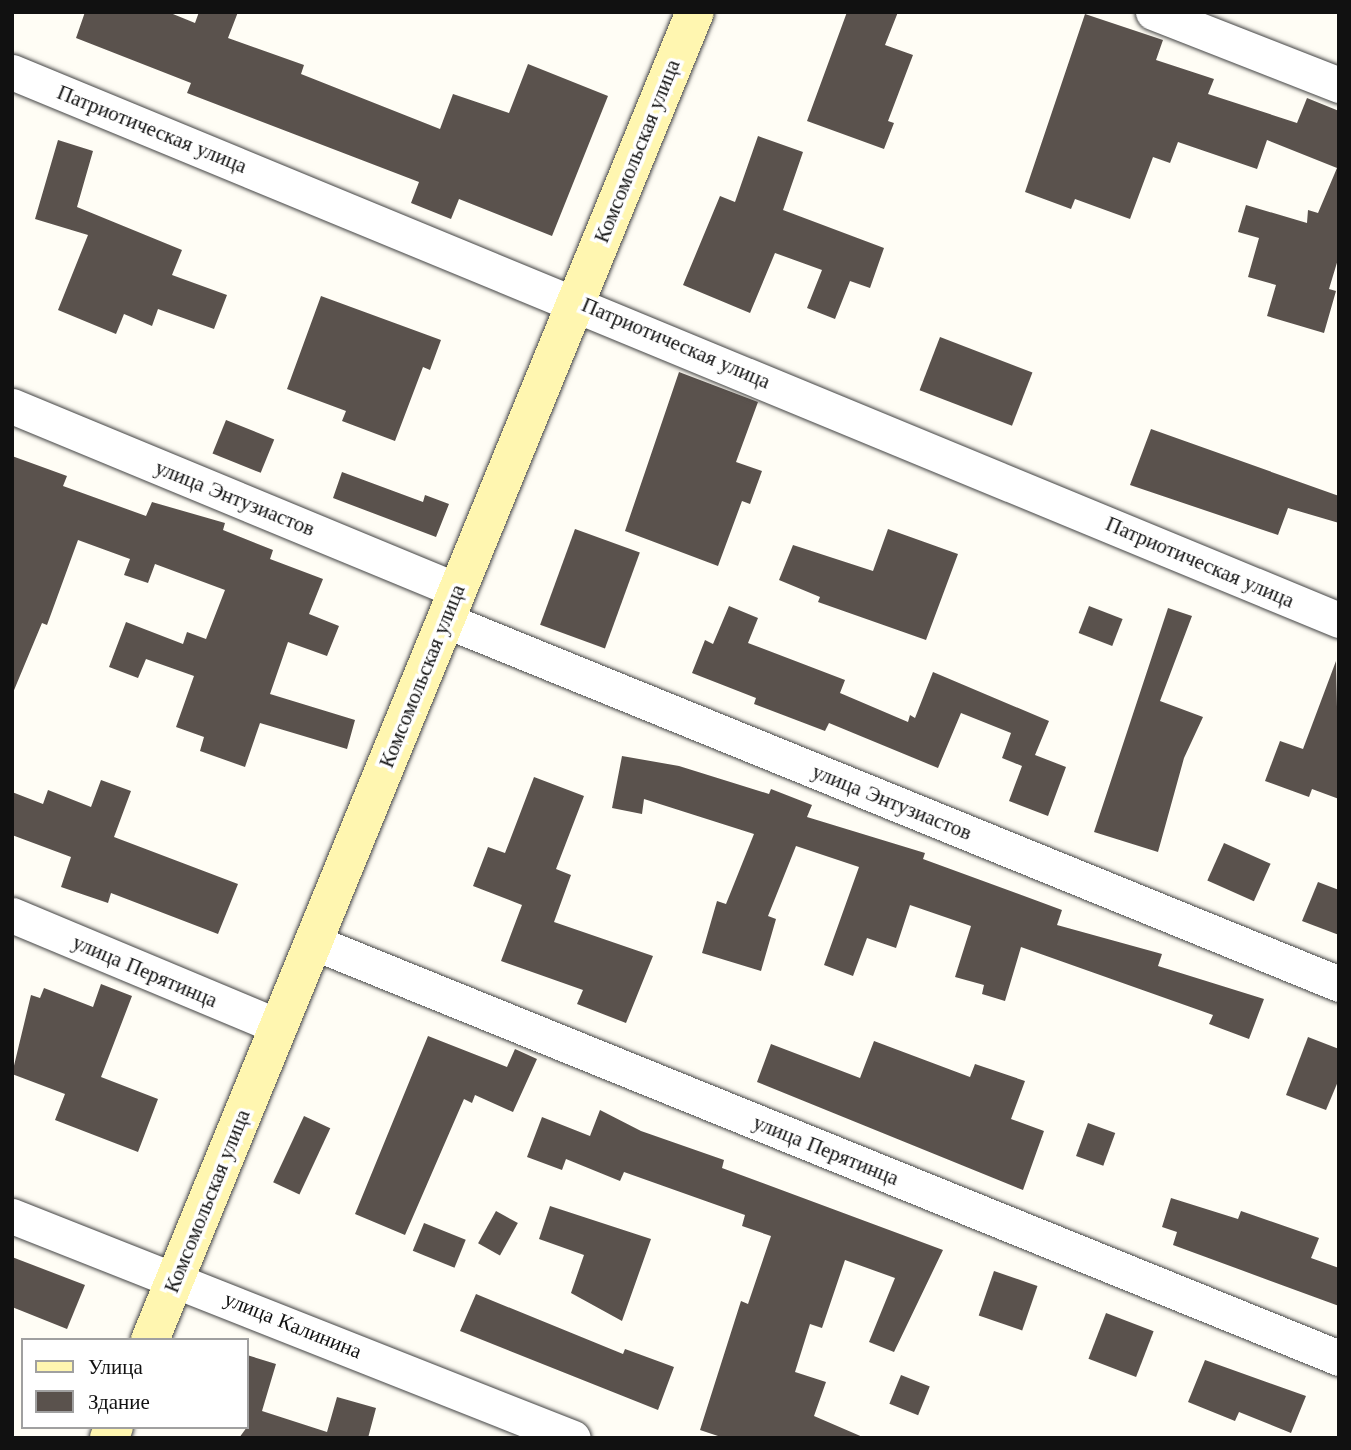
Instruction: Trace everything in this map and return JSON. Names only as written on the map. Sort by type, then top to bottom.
[{"type":"main road","name":"Комсомольская улица","points":[[151,1338],[695,12]]},
{"type":"street","points":[[1153,12],[1339,85]]},
{"type":"street","name":"Патриотическая улица","points":[[12,72],[576,301],[1339,620]]},
{"type":"street","name":"улица Энтузиастов","points":[[12,406],[451,605],[1339,984]]},
{"type":"street","name":"улица Перятинца","points":[[12,915],[278,1026]]},
{"type":"street","name":"улица Перятинца","points":[[313,942],[1339,1358]]},
{"type":"street","name":"улица Калинина","points":[[12,1216],[175,1278],[573,1438]]},
{"type":"building","points":[[85,12],[168,12],[195,23],[199,12],[238,12],[228,38],[304,65],[301,74],[440,129],[453,94],[509,113],[528,64],[608,96],[552,236],[459,199],[451,219],[411,203],[419,182],[187,93],[191,83],[76,38]]},
{"type":"building","points":[[847,12],[898,12],[885,45],[913,55],[888,121],[894,123],[884,149],[807,121]]},
{"type":"building","points":[[1085,14],[1163,40],[1156,60],[1214,79],[1208,94],[1297,123],[1307,98],[1339,111],[1339,256],[1329,289],[1336,291],[1324,333],[1267,316],[1276,285],[1248,277],[1259,238],[1238,232],[1246,205],[1307,223],[1308,210],[1318,213],[1337,168],[1267,140],[1257,169],[1178,142],[1170,163],[1153,157],[1130,219],[1075,199],[1071,209],[1025,192]]},
{"type":"building","points":[[758,136],[803,152],[783,210],[884,248],[870,288],[850,281],[835,319],[807,308],[822,270],[775,253],[750,313],[683,285],[720,196],[735,202]]},
{"type":"building","points":[[58,140],[93,151],[77,207],[182,250],[172,275],[227,295],[214,329],[158,309],[152,326],[124,314],[116,334],[58,310],[88,235],[35,219]]},
{"type":"building","points":[[321,296],[441,340],[430,370],[423,367],[395,441],[342,421],[346,411],[287,389]]},
{"type":"building","points":[[940,337],[1032,372],[1012,426],[920,390]]},
{"type":"building","points":[[679,372],[758,402],[736,462],[762,471],[750,504],[742,501],[718,566],[625,531]]},
{"type":"building","points":[[226,420],[274,439],[261,473],[213,453]]},
{"type":"building","points":[[1151,429],[1339,496],[1339,523],[1288,508],[1278,535],[1130,485]]},
{"type":"building","points":[[12,456],[67,476],[63,486],[146,516],[152,502],[225,523],[223,530],[273,550],[270,559],[323,579],[309,614],[339,626],[327,656],[288,642],[270,694],[355,720],[347,749],[260,723],[245,767],[200,751],[204,737],[176,727],[194,676],[146,659],[138,678],[109,667],[126,622],[183,644],[187,632],[206,639],[225,590],[155,564],[148,583],[124,575],[130,559],[78,540],[47,625],[42,623],[12,695]]},
{"type":"building","points":[[342,472],[423,502],[425,495],[449,504],[436,537],[333,498]]},
{"type":"building","points":[[575,529],[640,553],[605,648],[540,625]]},
{"type":"building","points":[[888,529],[958,554],[926,640],[818,602],[820,597],[779,580],[793,545],[873,571]]},
{"type":"building","points":[[729,606],[758,618],[748,643],[845,680],[840,693],[908,722],[910,715],[915,718],[933,672],[1049,721],[1035,755],[1066,767],[1048,816],[1009,801],[1022,766],[1002,758],[1011,733],[961,713],[938,768],[829,723],[825,731],[754,704],[756,698],[692,673],[705,640],[713,644]]},
{"type":"building","points":[[1089,606],[1123,619],[1112,646],[1079,633]]},
{"type":"building","points":[[1168,608],[1192,616],[1160,701],[1203,717],[1184,758],[1158,852],[1094,832]]},
{"type":"building","points":[[1336,661],[1339,799],[1312,789],[1309,797],[1265,781],[1280,741],[1303,749]]},
{"type":"building","points":[[622,756],[679,766],[769,794],[771,789],[812,805],[807,817],[925,853],[923,859],[1062,910],[1057,925],[1162,954],[1158,966],[1264,999],[1249,1039],[1209,1024],[1213,1015],[1021,947],[1005,1001],[982,994],[984,985],[955,977],[971,926],[910,905],[896,948],[867,938],[853,976],[824,965],[859,867],[796,846],[768,916],[776,919],[761,971],[702,953],[717,901],[726,904],[754,834],[644,799],[642,814],[612,808]]},
{"type":"building","points":[[534,777],[584,796],[556,869],[571,875],[554,922],[653,956],[626,1023],[577,1004],[583,990],[501,961],[522,905],[473,886],[488,847],[505,853]]},
{"type":"building","points":[[101,780],[131,791],[114,837],[238,884],[218,934],[111,893],[108,903],[61,887],[71,857],[12,835],[12,792],[43,804],[48,790],[91,807]]},
{"type":"building","points":[[1224,843],[1271,864],[1254,901],[1207,880]]},
{"type":"building","points":[[1318,882],[1339,890],[1339,935],[1302,921]]},
{"type":"building","points":[[101,984],[132,996],[101,1077],[158,1099],[138,1152],[55,1120],[65,1094],[12,1074],[31,995],[40,998],[44,988],[93,1007]]},
{"type":"building","points":[[428,1036],[507,1067],[515,1049],[537,1059],[513,1112],[475,1095],[472,1103],[464,1099],[405,1235],[355,1214]]},
{"type":"building","points":[[1308,1037],[1339,1049],[1339,1079],[1326,1110],[1286,1095]]},
{"type":"building","points":[[874,1041],[970,1077],[975,1064],[1025,1081],[1011,1119],[1044,1131],[1023,1190],[757,1082],[771,1044],[860,1078]]},
{"type":"building","points":[[600,1110],[641,1131],[724,1160],[722,1168],[943,1250],[894,1352],[869,1342],[895,1278],[845,1260],[822,1328],[810,1324],[795,1372],[826,1382],[814,1416],[865,1438],[724,1438],[700,1430],[741,1301],[748,1304],[771,1236],[742,1226],[745,1215],[624,1172],[620,1181],[566,1159],[562,1170],[527,1157],[542,1117],[590,1136]]},
{"type":"building","points":[[304,1116],[330,1128],[299,1194],[273,1182]]},
{"type":"building","points":[[1088,1123],[1115,1133],[1103,1166],[1076,1156]]},
{"type":"building","points":[[1171,1198],[1238,1219],[1241,1211],[1319,1238],[1311,1258],[1339,1268],[1339,1306],[1173,1245],[1177,1232],[1162,1227]]},
{"type":"building","points":[[550,1206],[651,1239],[622,1321],[571,1293],[584,1255],[539,1239]]},
{"type":"building","points":[[496,1211],[518,1223],[500,1255],[478,1243]]},
{"type":"building","points":[[424,1223],[466,1240],[454,1268],[413,1251]]},
{"type":"building","points":[[12,1257],[85,1285],[67,1329],[12,1307]]},
{"type":"building","points":[[994,1271],[1037,1286],[1022,1330],[979,1315]]},
{"type":"building","points":[[476,1294],[623,1354],[625,1349],[674,1367],[658,1410],[460,1331]]},
{"type":"building","points":[[1106,1313],[1154,1331],[1136,1377],[1088,1359]]},
{"type":"building","points":[[248,1355],[276,1364],[262,1411],[327,1432],[337,1397],[376,1408],[368,1438],[239,1438],[248,1429]]},
{"type":"building","points":[[1205,1360],[1306,1396],[1291,1433],[1239,1412],[1235,1421],[1188,1402]]},
{"type":"building","points":[[901,1375],[930,1387],[918,1415],[889,1404]]}]
